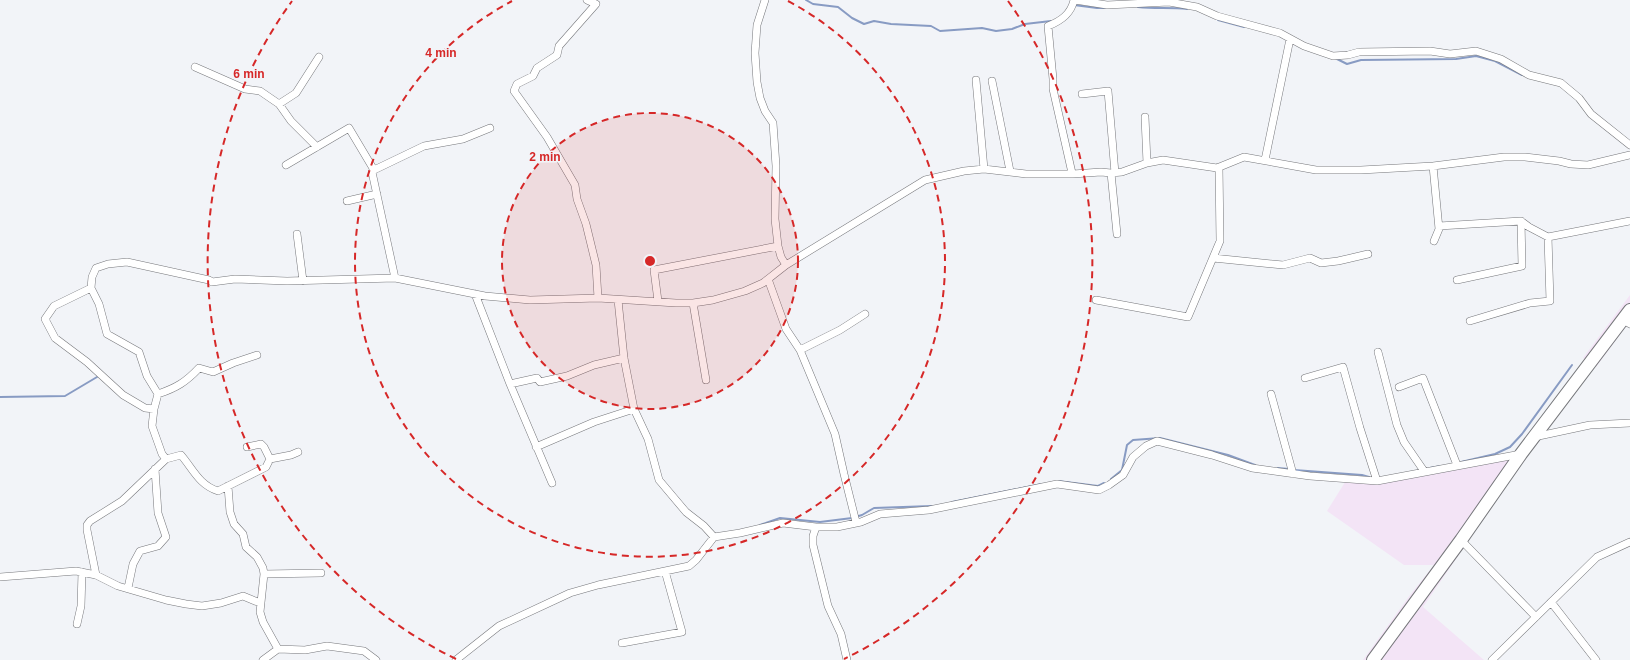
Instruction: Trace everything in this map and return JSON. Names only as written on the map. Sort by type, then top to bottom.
[{"type":"highway","points":[[1373,660],[1461,540],[1521,454],[1626,322],[1630,310]]},
{"type":"street","points":[[587,0],[596,4],[559,46],[557,55],[537,68],[533,76],[517,84],[514,91],[547,137],[575,185],[577,199],[586,224],[596,265],[598,298]]},
{"type":"street","points":[[765,0],[757,25],[755,53],[757,82],[760,98],[765,111],[773,123],[776,166],[774,184],[776,202],[775,219],[778,246],[781,257],[786,265]]},
{"type":"street","points":[[1072,173],[1053,89],[1054,79],[1048,26],[1062,20],[1073,6],[1074,0],[1107,6],[1130,2],[1169,2],[1196,6],[1217,16],[1280,33],[1304,46],[1333,56],[1348,55],[1359,52],[1430,51],[1450,54],[1476,51],[1501,60],[1529,75],[1561,83],[1579,98],[1591,114],[1630,145]]},
{"type":"street","points":[[1265,160],[1290,39]]},
{"type":"street","points":[[279,104],[296,93],[319,57]]},
{"type":"street","points":[[195,67],[245,89],[260,91],[279,104],[291,121],[317,147]]},
{"type":"street","points":[[976,80],[984,169]]},
{"type":"street","points":[[992,81],[1010,171]]},
{"type":"street","points":[[1082,94],[1108,91],[1117,234]]},
{"type":"street","points":[[1145,116],[1147,163]]},
{"type":"street","points":[[286,165],[349,128],[374,170],[372,172],[395,278]]},
{"type":"street","points":[[374,170],[424,146],[463,139],[490,128]]},
{"type":"street","points":[[166,459],[162,454],[152,426],[158,394],[147,376],[139,352],[107,334],[99,304],[91,288],[92,277],[96,268],[108,264],[127,262],[157,267],[212,282],[235,278],[287,282],[395,278],[475,294],[530,300],[598,298],[658,301],[676,304],[693,303],[713,300],[745,291],[768,279],[786,265],[925,180],[964,171],[984,169],[1026,174],[1113,173],[1122,172],[1147,163],[1163,160],[1217,168],[1244,157],[1316,170],[1361,170],[1433,166],[1504,157],[1525,157],[1588,165],[1630,155]]},
{"type":"street","points":[[1433,166],[1439,226],[1434,241]]},
{"type":"street","points":[[1096,300],[1188,317],[1220,241],[1219,167]]},
{"type":"street","points":[[347,201],[377,194]]},
{"type":"street","points":[[1439,226],[1521,221],[1548,237],[1630,221]]},
{"type":"street","points":[[1457,280],[1522,266],[1521,221]]},
{"type":"street","points":[[297,234],[303,281]]},
{"type":"street","points":[[1470,321],[1530,303],[1550,301],[1548,237]]},
{"type":"street","points":[[658,301],[654,270],[778,246]]},
{"type":"street","points":[[1213,258],[1283,265],[1310,258],[1321,263],[1338,261],[1368,254]]},
{"type":"street","points":[[768,279],[786,329],[800,350],[835,434],[856,522]]},
{"type":"street","points":[[91,288],[54,306],[45,318],[48,325],[55,338],[87,362],[123,396],[145,408],[154,409]]},
{"type":"street","points":[[475,294],[510,384],[552,483]]},
{"type":"street","points":[[618,300],[624,358],[634,408],[648,439],[659,480],[686,512],[704,526],[714,537]]},
{"type":"street","points":[[693,303],[706,380]]},
{"type":"street","points":[[800,350],[840,330],[865,314]]},
{"type":"street","points":[[1378,352],[1397,425],[1404,442],[1424,471]]},
{"type":"street","points":[[158,394],[175,388],[190,378],[199,368],[213,372],[233,362],[257,355]]},
{"type":"street","points":[[510,384],[537,378],[540,382],[567,376],[594,365],[624,358]]},
{"type":"street","points":[[1305,378],[1343,367],[1362,435],[1377,481]]},
{"type":"street","points":[[1399,387],[1423,378],[1457,465]]},
{"type":"street","points":[[1271,394],[1294,474]]},
{"type":"street","points":[[536,447],[594,422],[634,408]]},
{"type":"street","points":[[1534,437],[1590,425],[1630,423]]},
{"type":"street","points":[[456,660],[499,626],[550,602],[598,585],[689,566],[696,560],[714,537],[740,533],[783,523],[816,527],[837,527],[862,522],[880,514],[929,510],[1057,484],[1099,490],[1123,475],[1133,457],[1146,446],[1157,441],[1212,455],[1252,468],[1294,474],[1377,481],[1521,454]]},
{"type":"street","points":[[247,448],[261,444],[270,459]]},
{"type":"street","points":[[270,459],[291,455],[298,452]]},
{"type":"street","points":[[96,575],[87,525],[90,521],[122,501],[166,459],[181,455],[201,483],[218,491],[266,467],[270,459]]},
{"type":"street","points":[[128,588],[133,564],[140,552],[158,546],[166,537],[158,513],[155,469]]},
{"type":"street","points":[[228,486],[230,512],[234,524],[243,534],[246,547],[257,558],[263,568],[264,574],[260,612],[263,622],[278,649]]},
{"type":"street","points":[[816,527],[813,536],[814,545],[828,606],[840,634],[848,660]]},
{"type":"street","points":[[1461,540],[1536,617]]},
{"type":"street","points":[[1492,660],[1597,557],[1630,542]]},
{"type":"street","points":[[0,577],[76,570],[96,575],[128,588],[166,600],[202,606],[221,603],[243,596],[260,603]]},
{"type":"street","points":[[622,643],[682,632],[666,571]]},
{"type":"street","points":[[77,624],[81,606],[82,572]]},
{"type":"street","points":[[264,574],[321,573]]},
{"type":"street","points":[[1551,602],[1596,660]]},
{"type":"street","points":[[263,660],[278,649],[305,650],[327,646],[364,651],[376,660]]},
{"type":"shaded area","points":[[1630,295],[1630,321],[1596,367],[1583,358]]},
{"type":"shaded area","points":[[1523,455],[1468,535],[1471,537],[1423,607],[1484,660],[1363,660],[1410,595],[1434,565],[1404,565],[1327,511],[1347,479],[1377,483]]},
{"type":"waterway","points":[[806,0],[813,4],[838,7],[852,18],[864,24],[874,21],[891,24],[931,26],[940,31],[982,28],[996,31],[1012,29],[1025,24],[1051,21]]},
{"type":"waterway","points":[[1074,5],[1106,8]]},
{"type":"waterway","points":[[1138,7],[1187,9]]},
{"type":"waterway","points":[[1218,20],[1244,27]]},
{"type":"waterway","points":[[1335,58],[1347,64],[1361,60],[1456,59],[1476,56],[1495,61],[1522,75]]},
{"type":"waterway","points":[[1461,462],[1495,454],[1510,447],[1522,434],[1572,365]]},
{"type":"waterway","points":[[0,397],[65,396],[97,377]]},
{"type":"waterway","points":[[1111,479],[1122,470],[1127,445],[1133,440],[1160,438],[1228,455],[1255,465]]},
{"type":"waterway","points":[[1430,468],[1441,466]]},
{"type":"waterway","points":[[1278,468],[1289,469]]},
{"type":"waterway","points":[[1294,470],[1362,475],[1369,477]]},
{"type":"waterway","points":[[1058,481],[1098,486],[1104,483]]},
{"type":"waterway","points":[[952,502],[1042,484]]},
{"type":"waterway","points":[[760,525],[780,518],[820,522],[852,518],[862,515],[874,508],[932,506]]}]
